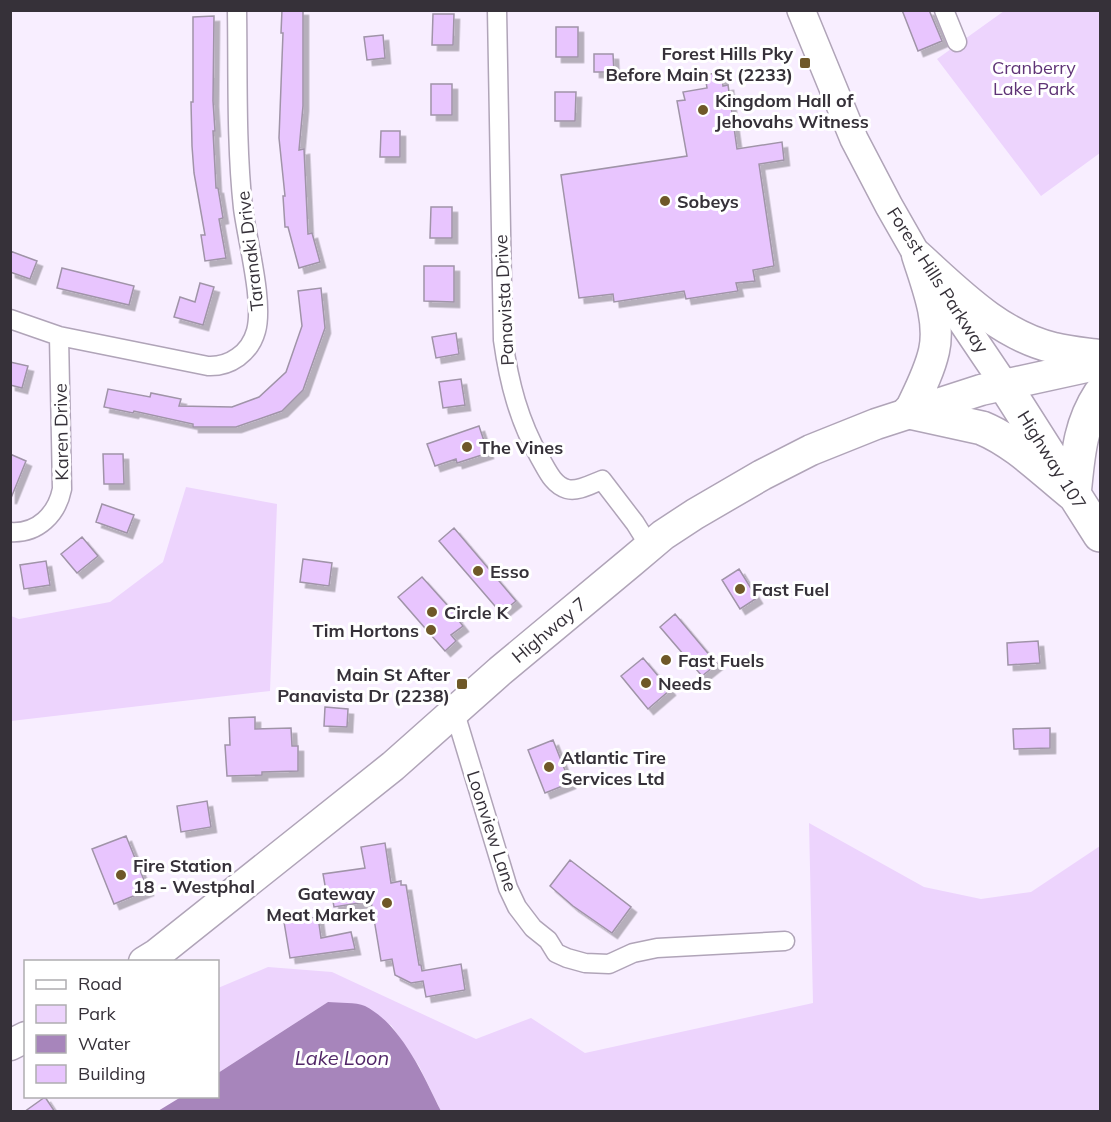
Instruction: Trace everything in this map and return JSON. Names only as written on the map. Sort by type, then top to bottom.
[{"type":"highway","name":"Highway 107","points":[[1004,384],[1101,535]]},
{"type":"highway","points":[[1074,495],[1084,424],[1101,394]]},
{"type":"highway","points":[[909,412],[982,428],[993,433],[1074,495]]},
{"type":"main road","name":"Forest Hills Parkway","points":[[801,10],[855,139],[917,255],[1004,384]]},
{"type":"main road","points":[[917,255],[977,309],[1007,329],[1054,348],[1101,355]]},
{"type":"main road","points":[[909,412],[931,363],[936,335],[931,305],[917,255]]},
{"type":"main road","name":"Highway 7","points":[[147,960],[393,766],[501,670],[650,547],[695,514],[811,450],[909,412],[1004,384],[1101,364]]},
{"type":"main road","points":[[10,1045],[24,1038]]},
{"type":"street","name":"Taranaki Drive","points":[[10,320],[59,336],[208,366],[223,365],[234,360],[251,343],[256,330],[258,311],[243,208],[237,10]]},
{"type":"street","name":"Panavista Drive","points":[[497,10],[503,340],[510,386],[519,416],[554,482],[565,489],[572,490],[602,480],[650,547]]},
{"type":"street","points":[[944,10],[957,42]]},
{"type":"street","name":"Karen Drive","points":[[10,532],[30,530],[39,525],[52,513],[60,498],[62,489],[59,336]]},
{"type":"street","name":"Loonview Lane","points":[[455,713],[508,888],[517,907],[533,928],[548,940],[556,953],[585,963],[609,964],[633,952],[657,948],[785,940]]},
{"type":"green space","name":"Cranberry Lake Park","points":[[1004,11],[1100,11],[1100,153],[1041,196],[937,59]]},
{"type":"green space","points":[[186,487],[277,504],[270,691],[11,721],[11,616],[19,619],[110,602],[163,562]]},
{"type":"green space","points":[[809,823],[924,887],[981,899],[1031,892],[1100,846],[1100,1111],[441,1111],[419,1066],[391,1025],[328,1002],[219,1072],[219,988],[268,967],[332,972],[476,1039],[531,1018],[585,1053],[813,1003]]},
{"type":"water","name":"Lake Loon","points":[[328,1002],[352,1003],[365,1006],[378,1015],[401,1039],[441,1111],[158,1111],[179,1098],[219,1098],[219,1072]]},
{"type":"building","points":[[282,10],[303,10],[303,106],[299,150],[304,149],[308,234],[312,233],[320,262],[299,268],[288,227],[285,227],[283,196],[285,196],[279,138]]},
{"type":"building","points":[[902,10],[929,10],[942,41],[918,51]]},
{"type":"building","points":[[433,14],[454,14],[453,45],[432,45]]},
{"type":"building","points":[[214,16],[215,131],[213,131],[216,188],[218,188],[223,218],[219,219],[226,258],[205,261],[201,235],[205,235],[194,173],[192,146],[193,17]]},
{"type":"building","points":[[556,27],[578,27],[578,57],[556,57]]},
{"type":"building","points":[[383,35],[385,58],[367,60],[364,37]]},
{"type":"building","points":[[594,54],[613,54],[614,72],[594,72]]},
{"type":"building","name":"Sobeys","points":[[721,72],[723,86],[728,85],[737,149],[782,142],[784,160],[759,164],[774,266],[753,270],[755,281],[736,283],[738,291],[686,299],[684,291],[614,302],[613,294],[579,298],[561,175],[687,156],[677,101],[685,100],[683,92],[707,88],[705,75]]},
{"type":"building","points":[[431,84],[452,84],[452,115],[431,115]]},
{"type":"building","points":[[555,92],[576,92],[575,121],[555,121]]},
{"type":"building","points":[[381,131],[400,131],[400,157],[380,157]]},
{"type":"building","points":[[431,207],[452,207],[452,238],[430,238]]},
{"type":"building","points":[[10,251],[37,261],[30,279],[10,272]]},
{"type":"building","points":[[424,266],[454,266],[454,302],[424,301]]},
{"type":"building","points":[[62,268],[134,286],[129,305],[57,288]]},
{"type":"building","points":[[200,283],[214,287],[203,325],[174,317],[180,297],[195,302]]},
{"type":"building","points":[[321,288],[325,328],[303,390],[282,411],[236,427],[193,427],[193,424],[104,407],[108,389],[150,397],[151,393],[181,399],[179,406],[232,407],[259,397],[286,372],[302,326],[298,291]]},
{"type":"building","points":[[456,333],[459,354],[436,358],[432,337]]},
{"type":"building","points":[[10,362],[28,366],[22,388],[10,385]]},
{"type":"building","points":[[461,379],[465,405],[443,408],[439,382]]},
{"type":"building","points":[[479,426],[488,453],[457,463],[456,459],[435,466],[427,444]]},
{"type":"building","points":[[10,454],[26,461],[11,498],[10,498]]},
{"type":"building","points":[[103,454],[123,454],[124,484],[104,484]]},
{"type":"building","points":[[102,504],[134,515],[127,533],[96,522]]},
{"type":"building","points":[[454,528],[516,601],[501,613],[439,541]]},
{"type":"building","points":[[82,537],[98,556],[77,573],[61,554]]},
{"type":"building","points":[[303,559],[332,563],[329,586],[300,582]]},
{"type":"building","points":[[46,561],[50,585],[24,589],[20,565]]},
{"type":"building","name":"Fast Fuel","points":[[739,569],[757,598],[740,609],[722,580]]},
{"type":"building","points":[[422,577],[457,616],[463,626],[451,635],[456,641],[445,651],[398,597]]},
{"type":"building","points":[[675,614],[717,664],[702,676],[660,627]]},
{"type":"building","points":[[1038,641],[1040,663],[1008,665],[1007,643]]},
{"type":"building","name":"Needs","points":[[643,658],[670,690],[648,709],[621,676]]},
{"type":"building","points":[[325,707],[348,709],[347,727],[324,726]]},
{"type":"building","points":[[255,717],[255,729],[291,728],[292,746],[298,746],[298,771],[227,776],[225,745],[230,745],[229,718]]},
{"type":"building","points":[[1050,728],[1050,748],[1014,749],[1013,729]]},
{"type":"building","name":"Atlantic Tire Services Ltd","points":[[553,740],[570,783],[545,793],[528,750]]},
{"type":"building","points":[[207,801],[211,827],[181,832],[177,806]]},
{"type":"building","points":[[126,836],[148,890],[114,904],[92,849]]},
{"type":"building","points":[[385,843],[391,883],[401,881],[401,885],[406,885],[419,965],[422,971],[461,964],[465,990],[426,997],[423,981],[411,983],[395,975],[392,959],[381,961],[371,901],[334,907],[331,890],[326,891],[323,874],[365,868],[361,847]]},
{"type":"building","points":[[570,860],[631,907],[612,933],[573,906],[550,886]]},
{"type":"building","points":[[318,917],[321,938],[351,932],[355,949],[290,958],[284,922]]},
{"type":"building","points":[[46,1098],[55,1112],[24,1112]]},
{"type":"place","name":"Forest Hills Pky Before Main St (2233)","points":[[805,63]]},
{"type":"place","name":"Kingdom Hall of Jehovahs Witness","points":[[703,110]]},
{"type":"place","name":"Sobeys","points":[[665,201]]},
{"type":"place","name":"The Vines","points":[[467,447]]},
{"type":"place","name":"Esso","points":[[478,571]]},
{"type":"place","name":"Fast Fuel","points":[[740,589]]},
{"type":"place","name":"Circle K","points":[[432,612]]},
{"type":"place","name":"Tim Hortons","points":[[431,630]]},
{"type":"place","name":"Fast Fuels","points":[[666,660]]},
{"type":"place","name":"Needs","points":[[646,683]]},
{"type":"place","name":"Main St After Panavista Dr (2238)","points":[[462,684]]},
{"type":"place","name":"Atlantic Tire Services Ltd","points":[[549,767]]},
{"type":"place","name":"Fire Station 18 - Westphal","points":[[121,875]]},
{"type":"place","name":"Gateway Meat Market","points":[[387,903]]}]
